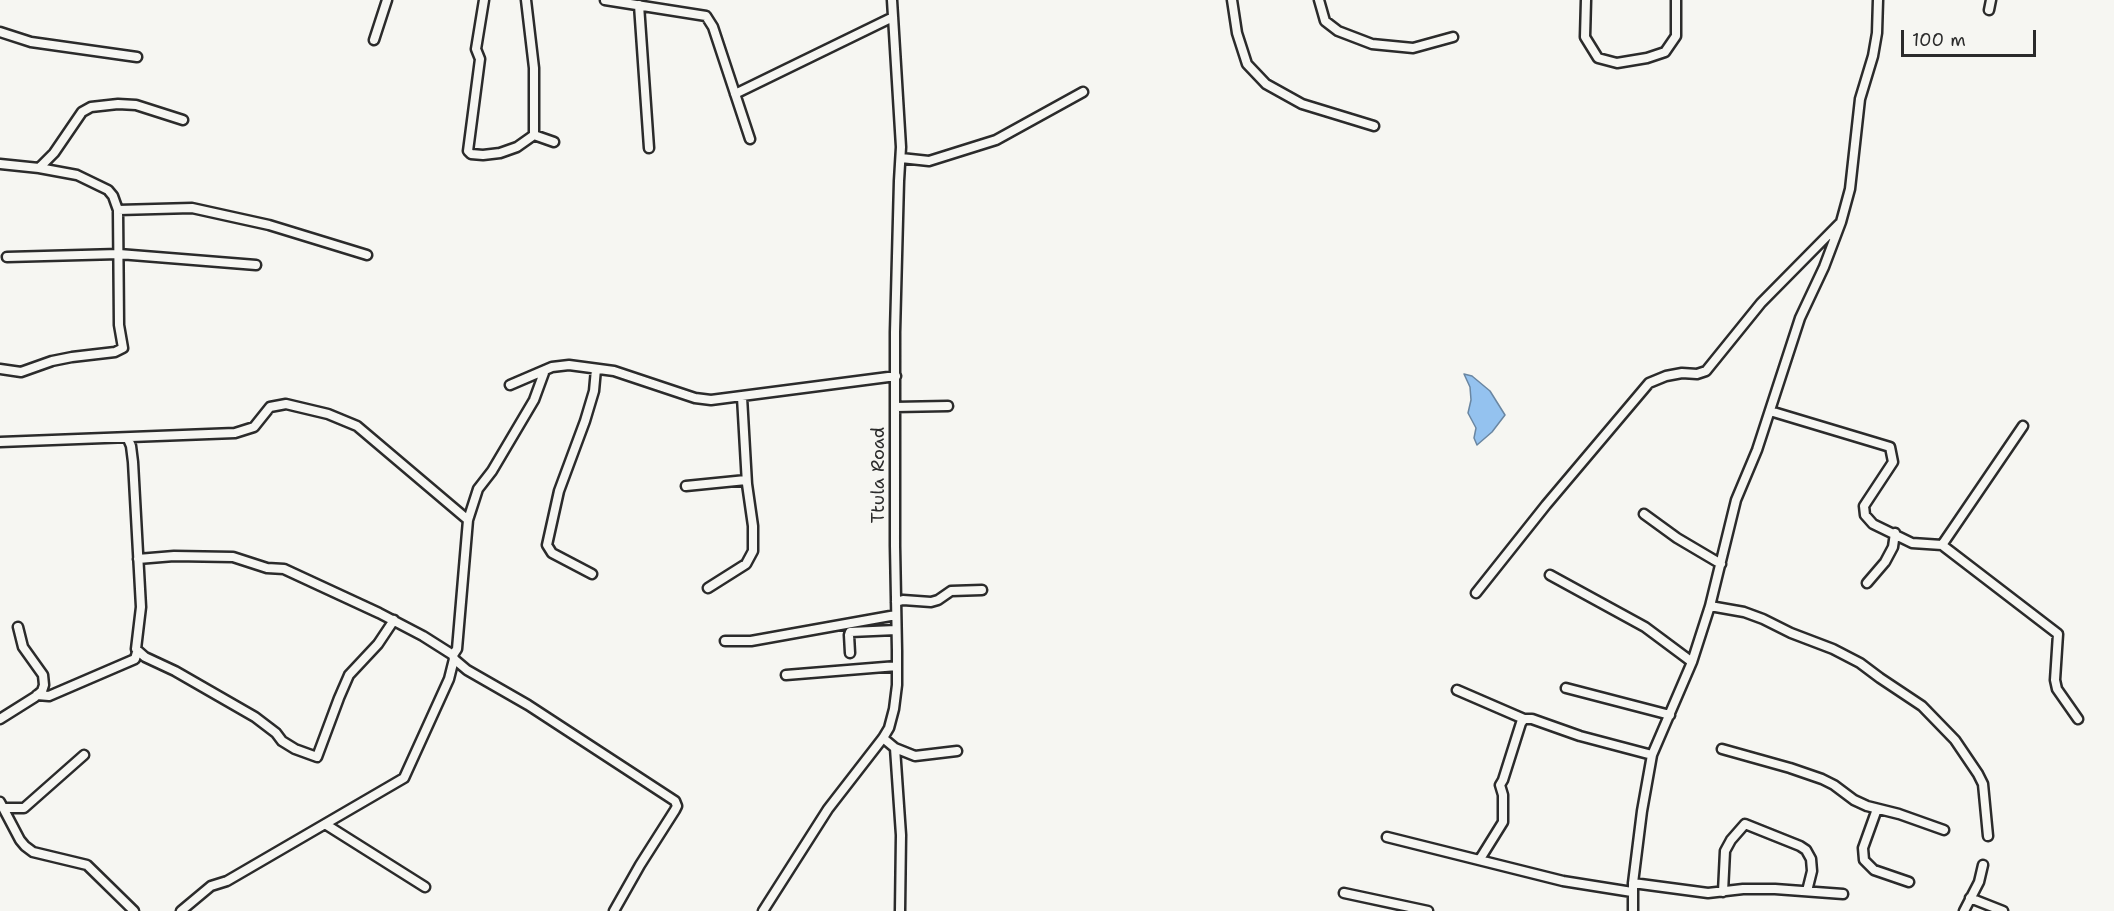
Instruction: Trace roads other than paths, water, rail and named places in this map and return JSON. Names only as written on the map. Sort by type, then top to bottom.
[{"type":"street","points":[[374,40],[387,0]]},
{"type":"street","points":[[484,0],[476,49],[480,59],[468,151],[471,154],[483,155],[500,153],[517,147],[534,135]]},
{"type":"street","points":[[526,0],[534,68],[534,135]]},
{"type":"street","points":[[605,0],[706,16],[713,27],[750,139]]},
{"type":"street","name":"Ttula Road","points":[[763,911],[828,809],[883,738],[889,728],[894,709],[897,666],[896,289],[901,158],[892,0]]},
{"type":"street","points":[[1232,0],[1236,33],[1247,64],[1266,84],[1302,104],[1374,126]]},
{"type":"street","points":[[1319,0],[1325,21],[1338,32],[1372,44],[1413,48],[1453,37]]},
{"type":"street","points":[[1586,0],[1585,37],[1598,58],[1617,63],[1647,58],[1665,52],[1676,36],[1676,0]]},
{"type":"street","points":[[1633,911],[1632,887],[1652,755],[1692,662],[1710,606],[1736,500],[1757,450],[1800,318],[1824,267],[1841,222],[1850,189],[1860,99],[1873,56],[1877,33],[1878,0]]},
{"type":"street","points":[[1989,10],[1991,0]]},
{"type":"street","points":[[639,5],[649,148]]},
{"type":"street","points":[[735,94],[893,17]]},
{"type":"street","points":[[0,32],[31,42],[137,57]]},
{"type":"street","points":[[901,158],[929,160],[996,140],[1083,92]]},
{"type":"street","points":[[39,168],[62,143],[82,112],[91,107],[136,105],[183,120]]},
{"type":"street","points":[[534,135],[554,142]]},
{"type":"street","points":[[0,164],[77,175],[102,186],[113,196],[118,210],[119,325],[123,348],[115,352],[52,361],[21,372],[0,369]]},
{"type":"street","points":[[118,210],[192,208],[260,222],[367,255]]},
{"type":"street","points":[[1476,593],[1649,383],[1666,376],[1682,373],[1697,374],[1706,371],[1761,303],[1841,222]]},
{"type":"street","points":[[7,257],[119,254],[256,265]]},
{"type":"street","points":[[510,385],[559,365],[596,369],[633,377],[695,398],[711,400],[896,376]]},
{"type":"street","points":[[592,574],[552,553],[547,544],[559,491],[594,391],[596,369]]},
{"type":"street","points":[[181,911],[211,886],[227,881],[404,778],[449,679],[453,657],[457,649],[468,520],[478,489],[492,471],[534,400],[545,370]]},
{"type":"street","points":[[708,588],[746,564],[753,552],[753,526],[746,480],[742,397]]},
{"type":"street","points":[[0,442],[235,434],[254,427],[270,407],[286,404],[328,414],[357,426],[468,520]]},
{"type":"street","points":[[895,406],[948,406]]},
{"type":"street","points":[[1770,411],[1890,447],[1893,462],[1864,506],[1865,515],[1873,524],[1916,544],[1942,545],[2058,634],[2055,680],[2057,689],[2078,719]]},
{"type":"street","points":[[1942,545],[2023,426]]},
{"type":"street","points":[[37,695],[48,696],[135,659],[141,607],[131,446],[128,439]]},
{"type":"street","points":[[686,486],[746,480]]},
{"type":"street","points":[[1644,514],[1677,538],[1721,564]]},
{"type":"street","points":[[1867,583],[1885,562],[1893,547],[1895,533]]},
{"type":"street","points":[[138,559],[174,556],[233,557],[267,568],[284,569],[394,620],[441,646],[467,670],[528,705],[675,801],[677,806],[675,810],[639,865],[614,911]]},
{"type":"street","points":[[1550,575],[1646,627],[1692,662]]},
{"type":"street","points":[[896,602],[903,600],[931,602],[951,591],[982,590]]},
{"type":"street","points":[[1710,606],[1743,612],[1833,649],[1860,663],[1922,706],[1955,740],[1978,774],[1983,784],[1988,836]]},
{"type":"street","points":[[725,640],[752,641],[896,615]]},
{"type":"street","points":[[137,652],[255,717],[276,733],[282,741],[295,749],[317,757],[349,675],[378,644],[394,620]]},
{"type":"street","points":[[0,719],[37,695],[44,685],[43,675],[23,647],[18,627]]},
{"type":"street","points":[[850,653],[850,632],[896,630]]},
{"type":"street","points":[[786,675],[897,666]]},
{"type":"street","points":[[1566,688],[1670,715]]},
{"type":"street","points":[[1456,690],[1524,719],[1532,719],[1580,736],[1652,755]]},
{"type":"street","points":[[1480,859],[1503,822],[1503,795],[1500,785],[1524,719]]},
{"type":"street","points":[[883,738],[895,748],[915,756],[957,751]]},
{"type":"street","points":[[895,748],[901,835],[900,911]]},
{"type":"street","points":[[1722,749],[1822,779],[1834,784],[1854,800],[1944,830]]},
{"type":"street","points":[[2,805],[24,808],[84,756]]},
{"type":"street","points":[[2,805],[20,840],[33,852],[87,865],[134,911]]},
{"type":"street","points":[[1877,809],[1863,848],[1864,860],[1874,870],[1909,882]]},
{"type":"street","points":[[0,823],[8,818]]},
{"type":"street","points":[[325,824],[425,887]]},
{"type":"street","points":[[1723,892],[1725,851],[1745,824],[1806,850],[1811,859],[1812,871],[1808,891]]},
{"type":"street","points":[[1387,837],[1563,881],[1708,893],[1743,889],[1843,894]]},
{"type":"street","points":[[1964,911],[1979,882],[1983,865]]},
{"type":"street","points":[[1344,893],[1428,911]]},
{"type":"street","points":[[1970,898],[2003,911]]},
{"type":"water","points":[[1464,374],[1472,376],[1490,391],[1505,415],[1492,432],[1477,445],[1474,438],[1476,428],[1468,413],[1471,400],[1470,387]]}]
